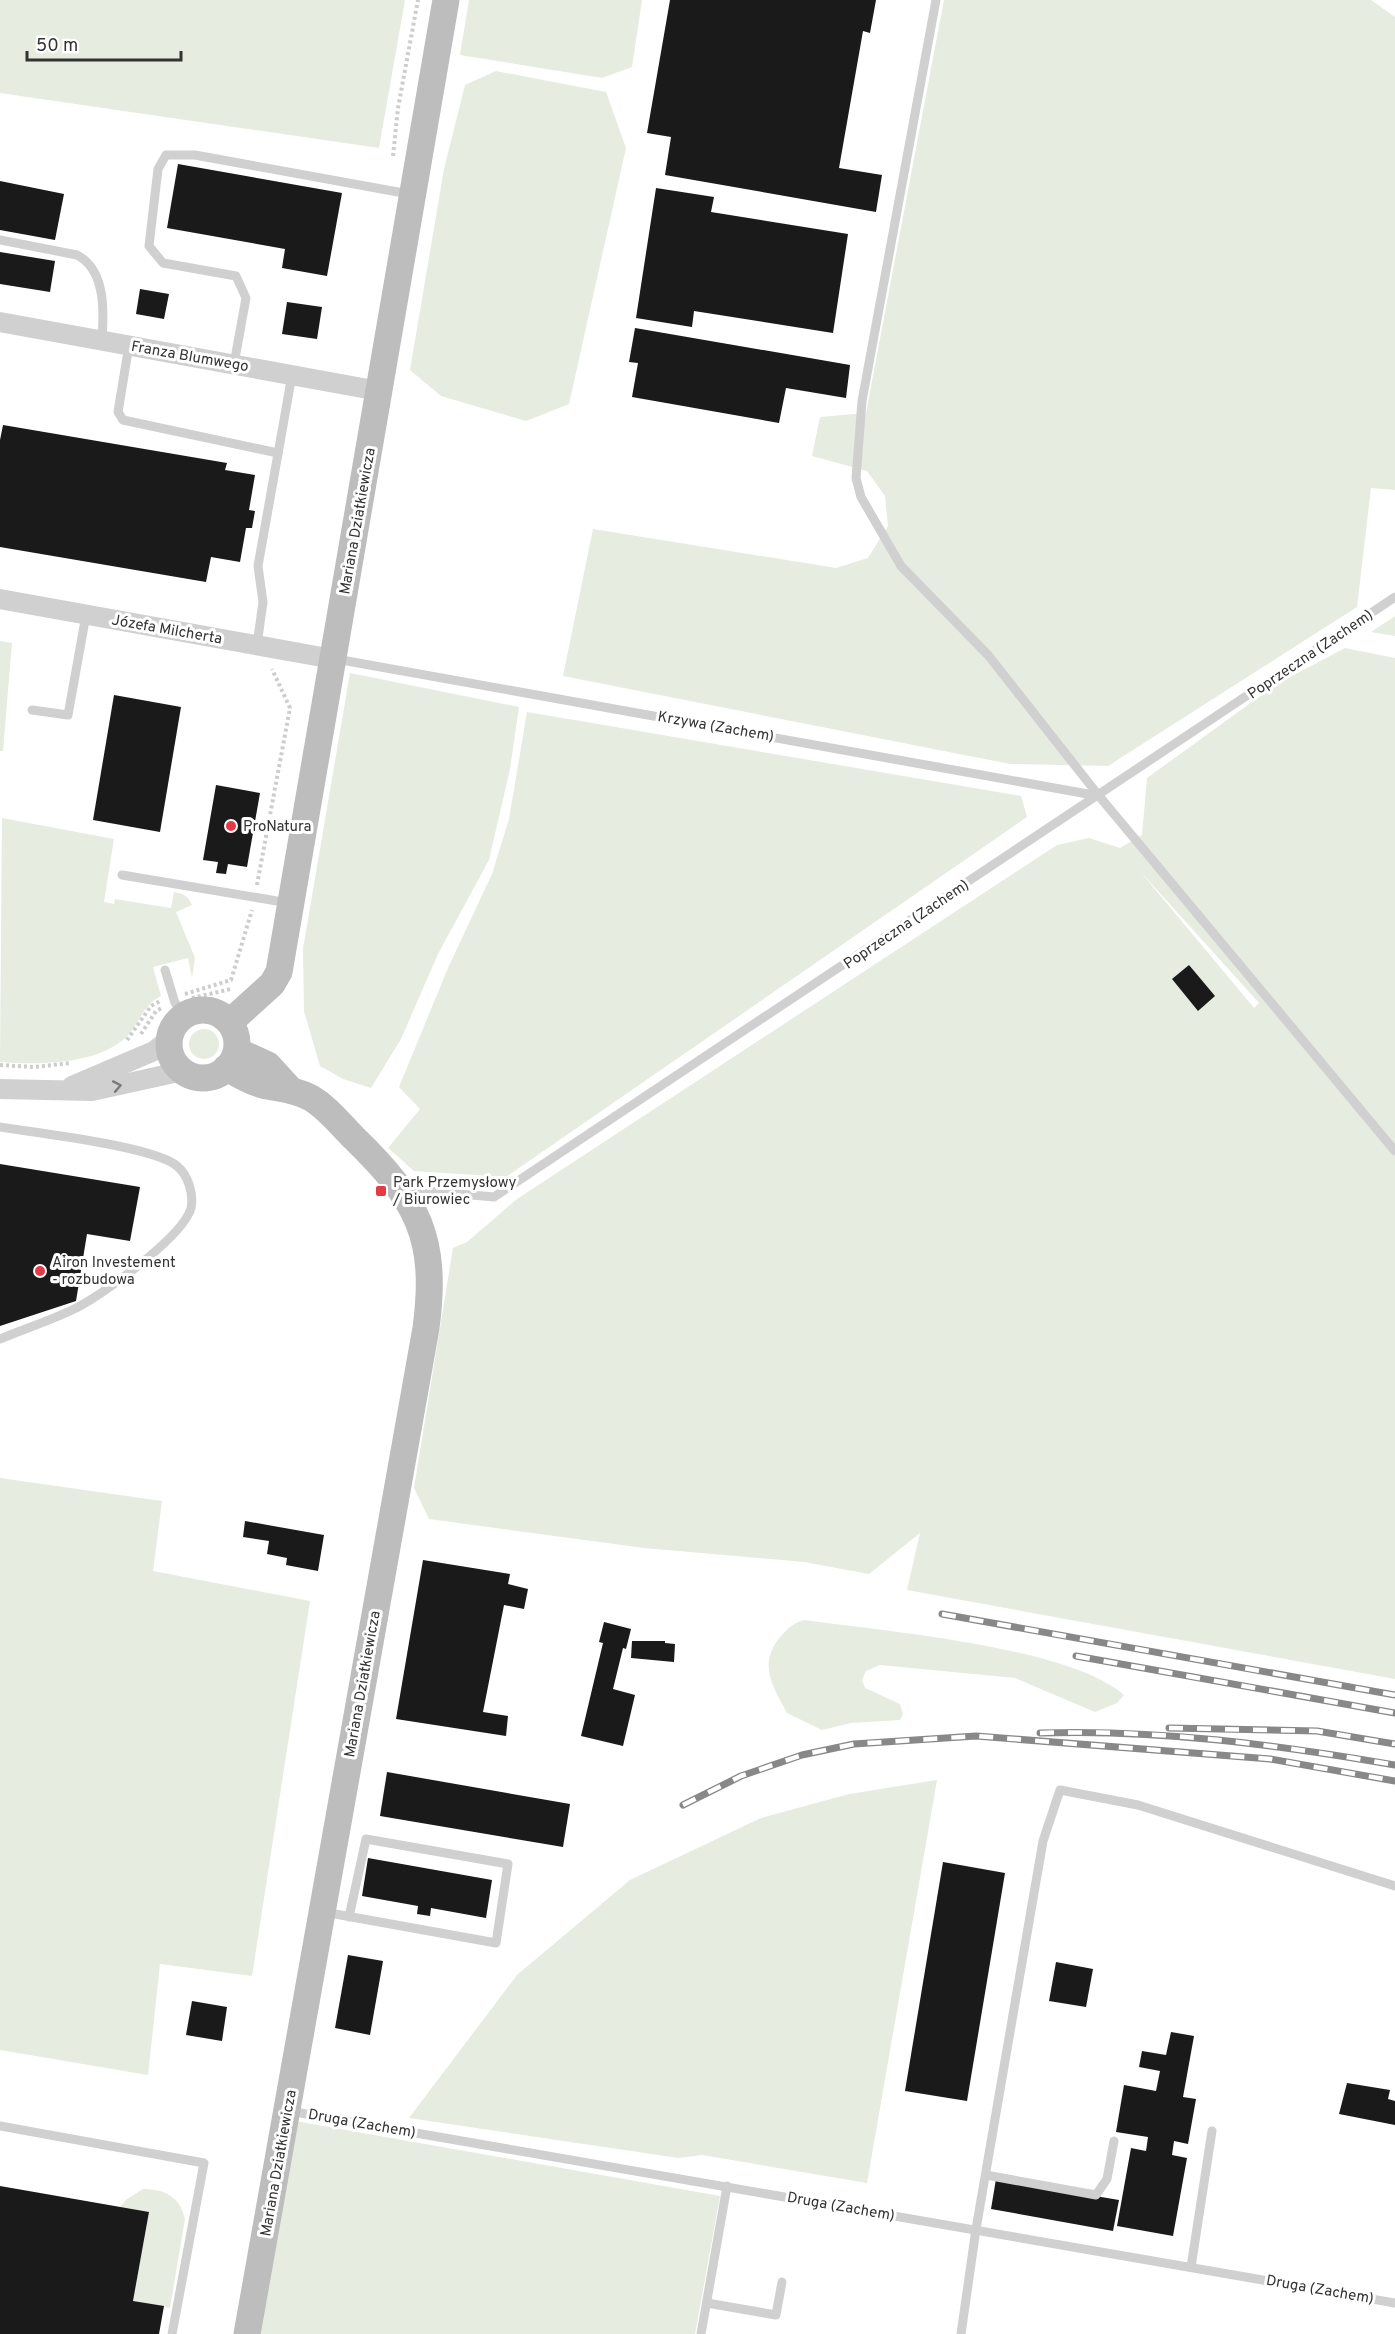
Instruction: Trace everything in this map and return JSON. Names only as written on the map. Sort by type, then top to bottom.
[{"type":"street","name":"Mariana Dziatkiewicza","points":[[230,1022],[272,984],[279,972],[379,391],[402,192],[447,0]]},
{"type":"street","name":"Franza Blumwego","points":[[0,322],[379,391]]},
{"type":"street","name":"Józefa Milcherta","points":[[0,599],[333,659]]},
{"type":"street","points":[[59,1091],[154,1051],[169,1039],[177,1022],[179,1005],[210,1011],[230,1022],[236,1036],[231,1059],[219,1074],[204,1078],[183,1071],[173,1060],[169,1039]]},
{"type":"street","name":"Mariana Dziatkiewicza","points":[[231,1059],[268,1065],[288,1088],[325,1108],[401,1188],[419,1224],[426,1246],[431,1290],[246,2334]]},
{"type":"street","points":[[0,1089],[92,1091],[183,1071]]},
{"type":"lane","points":[[936,0],[862,401],[856,478],[861,497],[901,566],[988,655],[1099,796],[1395,1151]]},
{"type":"lane","points":[[234,364],[246,298],[236,276],[163,262],[149,246],[158,169],[166,155],[195,155],[402,192]]},
{"type":"lane","points":[[0,240],[77,255],[86,260],[96,276],[105,308],[102,340]]},
{"type":"lane","points":[[129,345],[118,412],[123,420],[278,453]]},
{"type":"lane","points":[[266,647],[258,566],[292,375]]},
{"type":"lane","name":"Poprzeczna (Zachem)","points":[[401,1188],[494,1197],[1395,597]]},
{"type":"lane","points":[[32,710],[68,716],[86,615]]},
{"type":"lane","name":"Krzywa (Zachem)","points":[[333,659],[1099,796]]},
{"type":"lane","points":[[122,875],[291,903]]},
{"type":"lane","points":[[165,970],[179,1005]]},
{"type":"lane","points":[[0,1127],[118,1147],[161,1158],[177,1166],[191,1192],[191,1208],[182,1224],[129,1274],[74,1310],[0,1339]]},
{"type":"lane","points":[[961,2334],[976,2229],[1043,1841],[1060,1790],[1138,1805],[1395,1886]]},
{"type":"lane","points":[[322,1912],[350,1917],[496,1943],[508,1864],[366,1839],[350,1917]]},
{"type":"lane","name":"Druga (Zachem)","points":[[287,2110],[1395,2303]]},
{"type":"lane","points":[[0,2126],[204,2163],[172,2334]]},
{"type":"lane","points":[[1191,2267],[1212,2131]]},
{"type":"lane","points":[[986,2175],[1096,2195],[1107,2179],[1114,2141]]},
{"type":"lane","points":[[701,2334],[727,2186]]},
{"type":"lane","points":[[706,2303],[776,2315],[782,2282]]},
{"type":"path","points":[[402,192],[398,108],[418,0]]},
{"type":"path","points":[[124,1043],[151,1006],[179,1005],[231,980],[249,927],[290,708],[272,669],[266,647]]},
{"type":"path","points":[[136,1041],[156,1011],[234,988]]},
{"type":"path","points":[[0,1065],[34,1067],[73,1063]]},
{"type":"path","points":[[0,1071],[10,1072]]},
{"type":"shaded area","points":[[0,0],[405,0],[379,148],[0,93]]},
{"type":"shaded area","points":[[469,0],[642,0],[632,67],[602,78],[460,55]]},
{"type":"shaded area","points":[[944,0],[1371,0],[1395,17],[1395,490],[1371,488],[1357,607],[1108,766],[1010,764],[563,676],[593,529],[836,568],[868,558],[888,526],[885,496],[867,471],[812,456],[820,417],[866,413]]},
{"type":"shaded area","points":[[496,71],[606,92],[626,148],[569,404],[526,421],[441,396],[410,370],[444,169],[465,85]]},
{"type":"shaded area","points":[[1395,616],[1395,636],[1371,632]]},
{"type":"shaded area","points":[[0,641],[12,643],[3,751],[0,751]]},
{"type":"shaded area","points":[[1345,648],[1395,658],[1395,1679],[907,1590],[920,1533],[869,1574],[804,1562],[644,1548],[429,1519],[414,1488],[453,1248],[467,1242],[517,1199],[1057,845],[1089,838],[1120,848],[1142,835],[1147,778],[1277,684]],"holes":[[[1139,870],[1259,1003],[1254,1008]]]},
{"type":"shaded area","points":[[350,673],[519,707],[510,769],[489,860],[438,954],[401,1039],[371,1088],[343,1079],[320,1066],[304,1011],[303,949]]},
{"type":"shaded area","points":[[527,712],[1021,796],[1027,817],[506,1177],[414,1171],[388,1148],[420,1109],[399,1087],[448,968],[492,874],[509,819]]},
{"type":"shaded area","points":[[2,818],[114,839],[104,902],[114,904],[115,899],[171,908],[174,892],[185,896],[192,905],[176,912],[195,958],[192,978],[188,958],[153,967],[161,996],[146,1008],[129,1034],[103,1052],[50,1063],[0,1062]]},
{"type":"shaded area","points":[[204,1029],[215,1033],[219,1044],[215,1055],[204,1059],[193,1055],[189,1044],[193,1033]]},
{"type":"shaded area","points":[[0,1478],[162,1501],[153,1571],[310,1601],[252,1976],[160,1964],[148,2075],[0,2050]]},
{"type":"shaded area","points":[[804,1620],[972,1643],[1018,1653],[1061,1664],[1097,1678],[1124,1695],[1117,1703],[1095,1712],[1015,1678],[880,1665],[866,1671],[862,1680],[865,1688],[900,1704],[903,1714],[900,1720],[851,1723],[822,1730],[787,1713],[776,1693],[770,1674],[770,1655],[774,1645],[789,1628]]},
{"type":"shaded area","points":[[937,1780],[867,2183],[702,2155],[678,2158],[409,2118],[517,1975],[630,1880],[761,1818],[849,1794]]},
{"type":"shaded area","points":[[295,2121],[720,2196],[695,2334],[257,2334]]},
{"type":"shaded area","points":[[143,2189],[158,2191],[170,2196],[183,2211],[185,2219],[170,2308],[133,2301],[149,2213],[120,2207],[127,2199]]},
{"type":"building","points":[[670,0],[876,0],[870,33],[863,31],[839,168],[882,175],[876,212],[665,175],[671,137],[647,133]]},
{"type":"building","points":[[178,164],[342,193],[327,276],[282,268],[285,249],[167,228]]},
{"type":"building","points":[[0,181],[64,194],[55,240],[0,230]]},
{"type":"building","points":[[656,188],[714,197],[711,212],[848,234],[833,333],[694,311],[692,327],[636,318]]},
{"type":"building","points":[[0,252],[55,261],[50,292],[0,284]]},
{"type":"building","points":[[140,289],[169,294],[164,319],[136,314]]},
{"type":"building","points":[[287,302],[322,307],[317,339],[282,334]]},
{"type":"building","points":[[635,328],[850,365],[846,398],[786,388],[779,423],[632,397],[638,363],[629,362]]},
{"type":"building","points":[[3,425],[227,463],[225,470],[255,475],[249,510],[255,511],[252,528],[246,528],[240,562],[211,557],[206,582],[0,547],[0,440]]},
{"type":"building","points":[[114,695],[181,707],[160,832],[93,820]]},
{"type":"building","name":"ProNatura","points":[[216,785],[260,793],[247,867],[228,864],[226,874],[216,873],[218,862],[203,860]]},
{"type":"building","points":[[1189,965],[1215,996],[1198,1011],[1172,979]]},
{"type":"building","name":"Airon Investement - rozbudowa","points":[[0,1164],[140,1187],[130,1241],[87,1234],[76,1301],[0,1326]]},
{"type":"building","points":[[245,1521],[324,1535],[318,1571],[286,1565],[287,1558],[267,1554],[269,1541],[243,1537]]},
{"type":"building","points":[[423,1560],[510,1574],[508,1584],[528,1589],[524,1609],[504,1605],[483,1712],[508,1716],[506,1736],[396,1719]]},
{"type":"building","points":[[604,1622],[631,1629],[626,1649],[623,1648],[613,1689],[635,1695],[623,1746],[581,1736],[603,1643],[599,1642]]},
{"type":"building","points":[[632,1641],[665,1641],[665,1643],[675,1644],[674,1662],[631,1658]]},
{"type":"building","points":[[387,1772],[570,1804],[563,1847],[380,1816]]},
{"type":"building","points":[[368,1858],[492,1880],[486,1918],[431,1908],[430,1916],[417,1914],[418,1906],[362,1896]]},
{"type":"building","points":[[943,1862],[1005,1873],[967,2101],[905,2091]]},
{"type":"building","points":[[348,1955],[383,1961],[370,2035],[335,2028]]},
{"type":"building","points":[[1056,1962],[1093,1969],[1086,2007],[1049,2001]]},
{"type":"building","points":[[192,2001],[227,2007],[222,2041],[186,2035]]},
{"type":"building","points":[[1171,2032],[1194,2036],[1183,2097],[1196,2099],[1188,2144],[1174,2141],[1172,2155],[1187,2158],[1173,2236],[1117,2226],[1131,2148],[1146,2151],[1148,2137],[1116,2132],[1124,2085],[1156,2091],[1160,2071],[1139,2067],[1142,2051],[1166,2055]]},
{"type":"building","points":[[1347,2083],[1390,2090],[1388,2099],[1395,2101],[1395,2125],[1339,2114]]},
{"type":"building","points":[[996,2179],[1119,2200],[1113,2231],[991,2209]]},
{"type":"building","points":[[0,2186],[149,2212],[133,2301],[164,2306],[159,2334],[0,2334]]},
{"type":"railway","points":[[942,1614],[1395,1695]]},
{"type":"railway","points":[[1076,1656],[1395,1713]]},
{"type":"railway","points":[[1169,1728],[1317,1731],[1395,1744]]},
{"type":"railway","points":[[1040,1733],[1085,1732],[1174,1736],[1263,1745],[1395,1765]]},
{"type":"railway","points":[[683,1805],[741,1776],[802,1755],[854,1744],[976,1736],[1270,1759],[1395,1781]]},
{"type":"place","name":"ProNatura","points":[[231,826]]},
{"type":"place","name":"Park Przemysłowy / Biurowiec","points":[[381,1191]]},
{"type":"place","name":"Airon Investement - rozbudowa","points":[[40,1271]]}]
